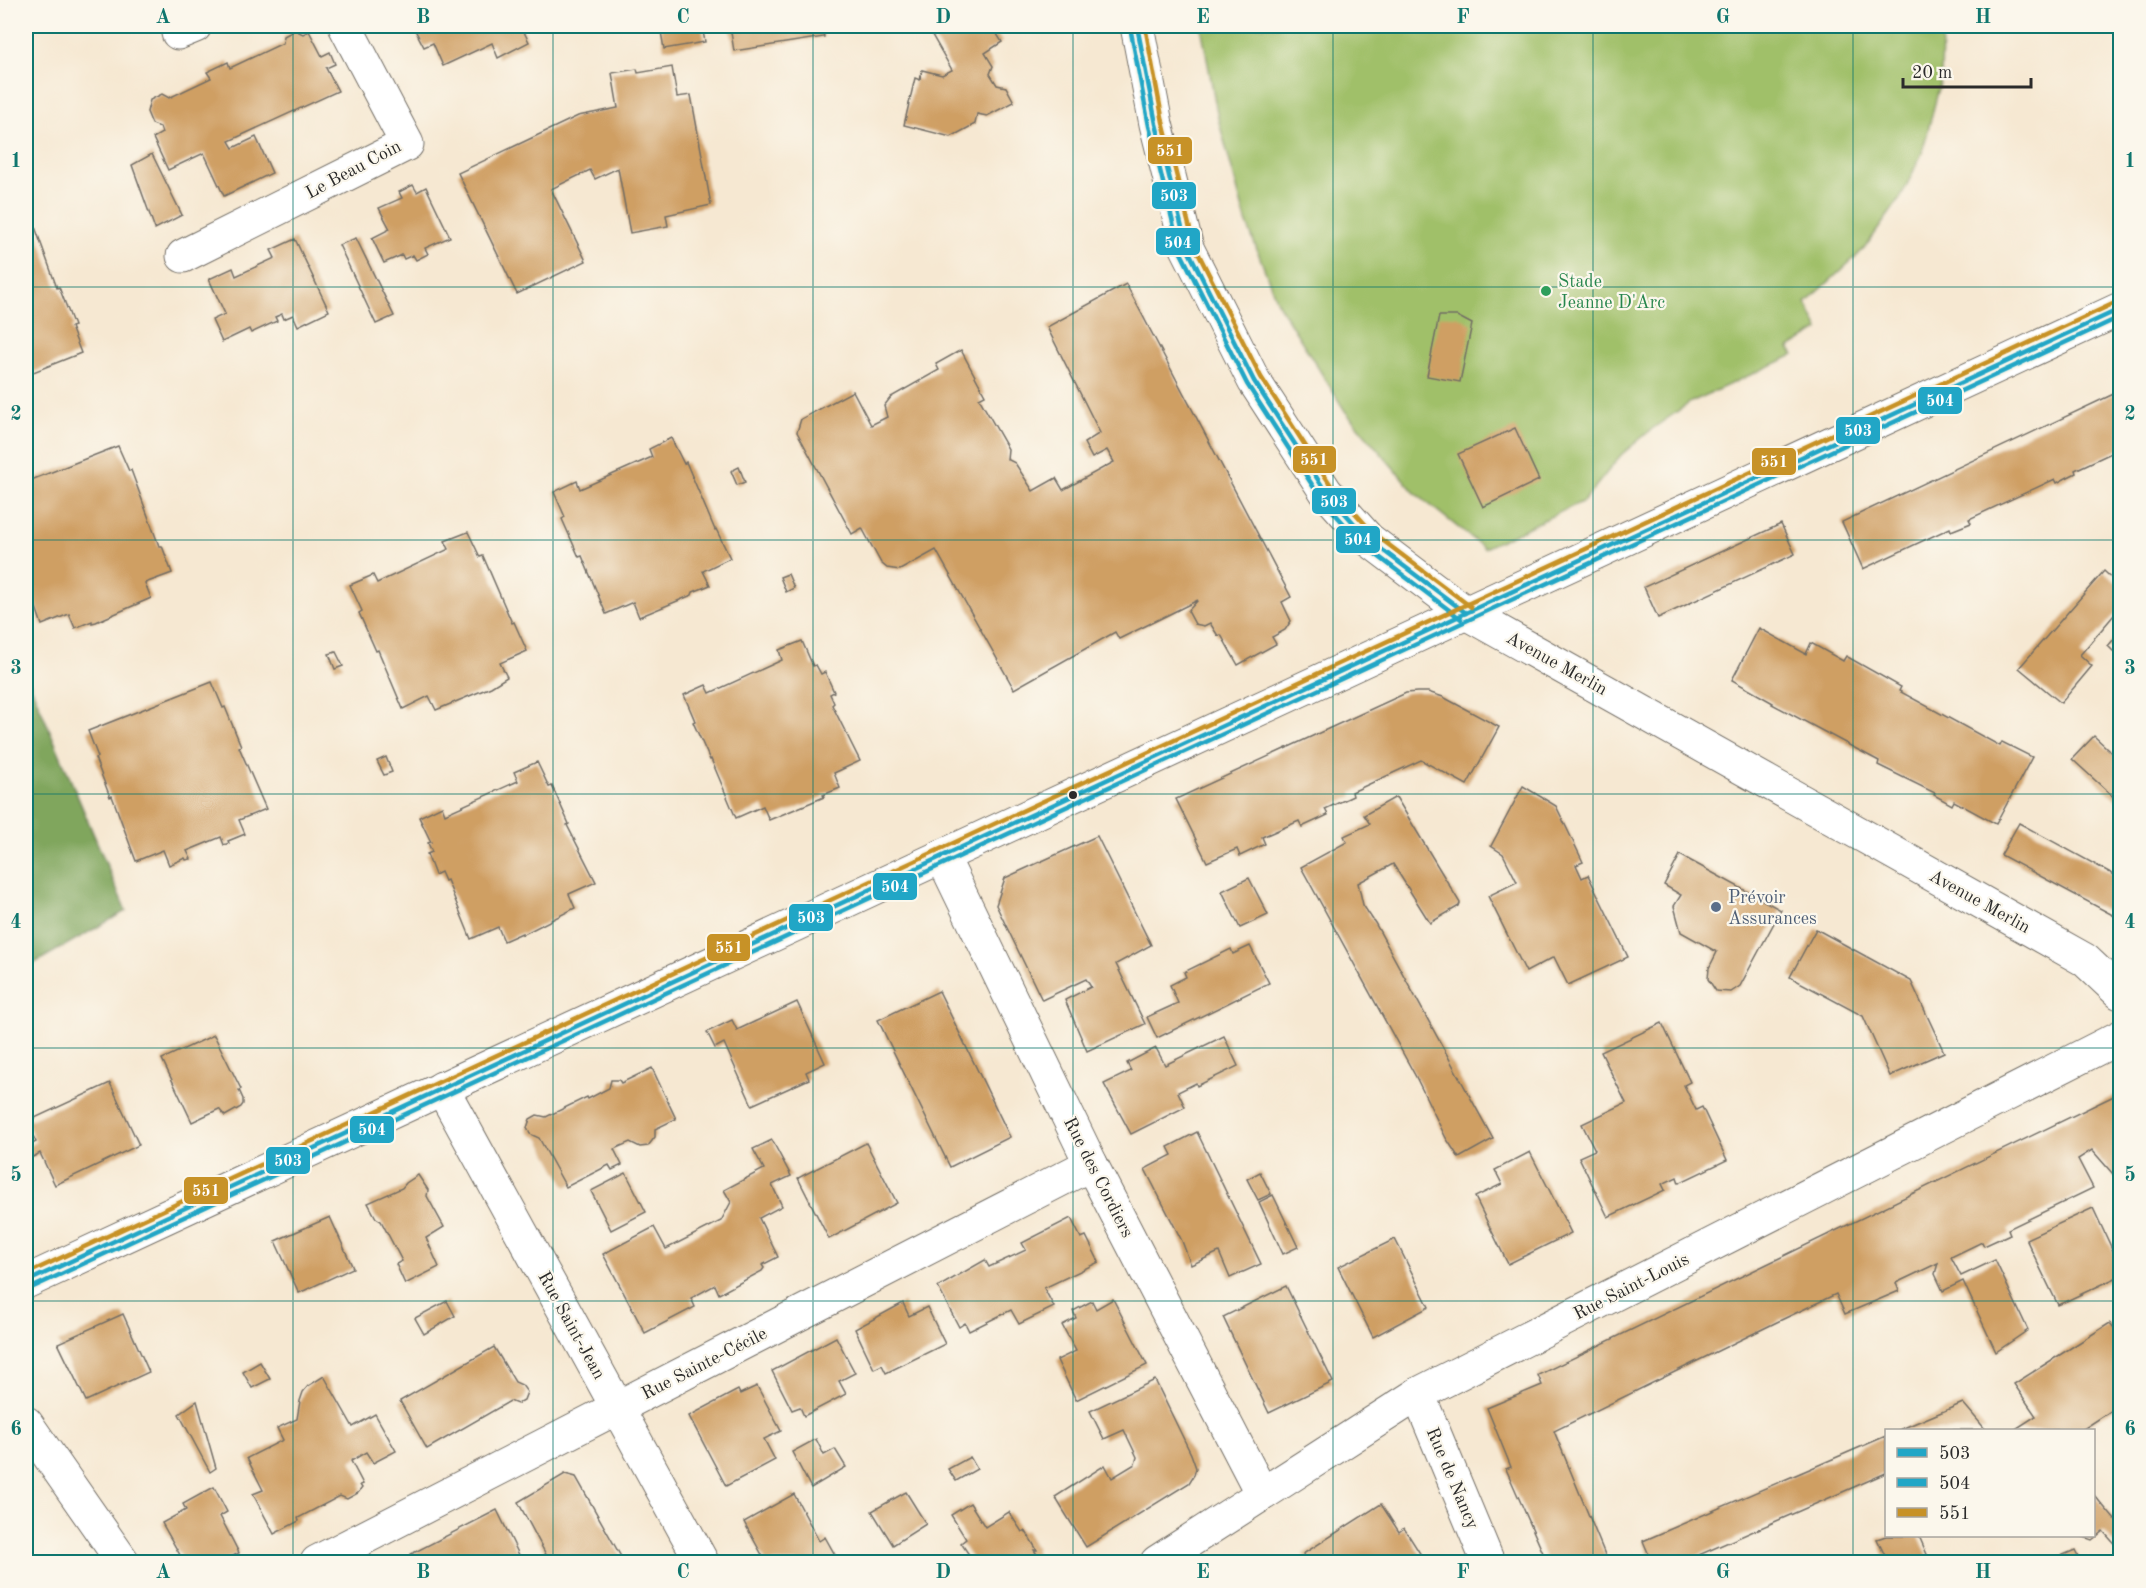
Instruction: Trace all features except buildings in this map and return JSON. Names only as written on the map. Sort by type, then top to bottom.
[{"type":"street","name":"Le Beau Coin","points":[[183,256],[408,144],[345,26]]},
{"type":"street","name":"Avenue Merlin","points":[[1137,26],[1156,124],[1187,248],[1254,381],[1326,492],[1368,539],[1466,613],[2085,960],[2121,993]]},
{"type":"street","points":[[26,1282],[2121,309]]},
{"type":"street","name":"Rue des Cordiers","points":[[942,856],[1091,1164],[1262,1494]]},
{"type":"street","name":"Rue Saint-Louis","points":[[1157,1563],[1418,1394],[2121,1037]]},
{"type":"street","name":"Rue Saint-Jean","points":[[442,1088],[702,1563]]},
{"type":"street","name":"Rue Sainte-Cécile","points":[[317,1563],[1091,1164]]},
{"type":"street","name":"Rue de Nancy","points":[[1418,1394],[1488,1563]]},
{"type":"street","points":[[26,1423],[123,1563]]},
{"type":"green space","name":"Stade Jeanne D'Arc","points":[[1201,26],[1942,26],[1941,80],[1922,153],[1901,197],[1864,249],[1806,303],[1819,330],[1789,348],[1794,355],[1691,402],[1652,429],[1621,455],[1584,501],[1484,548],[1415,493],[1345,411],[1277,302],[1246,221],[1218,118]]},
{"type":"green space","points":[[26,674],[126,911],[26,968]]},
{"type":"transit line","name":"503","points":[[1137,26],[1156,124],[1187,248],[1254,381],[1326,492],[1368,539],[1466,613]]},
{"type":"transit line","name":"551","points":[[1145,26],[1163,122],[1194,245],[1261,377],[1332,487],[1373,533],[1471,607]]},
{"type":"transit line","name":"504","points":[[1130,27],[1149,126],[1180,251],[1247,384],[1320,497],[1362,544],[1461,619]]},
{"type":"transit line","name":"551","points":[[26,1274],[2117,302]]},
{"type":"transit line","name":"503","points":[[26,1282],[2120,309]]},
{"type":"transit line","name":"504","points":[[29,1289],[2120,317]]},
{"type":"place","name":"Stade Jeanne D'Arc","points":[[1546,291]]},
{"type":"place","name":"Prévoir Assurances","points":[[1716,907]]}]
